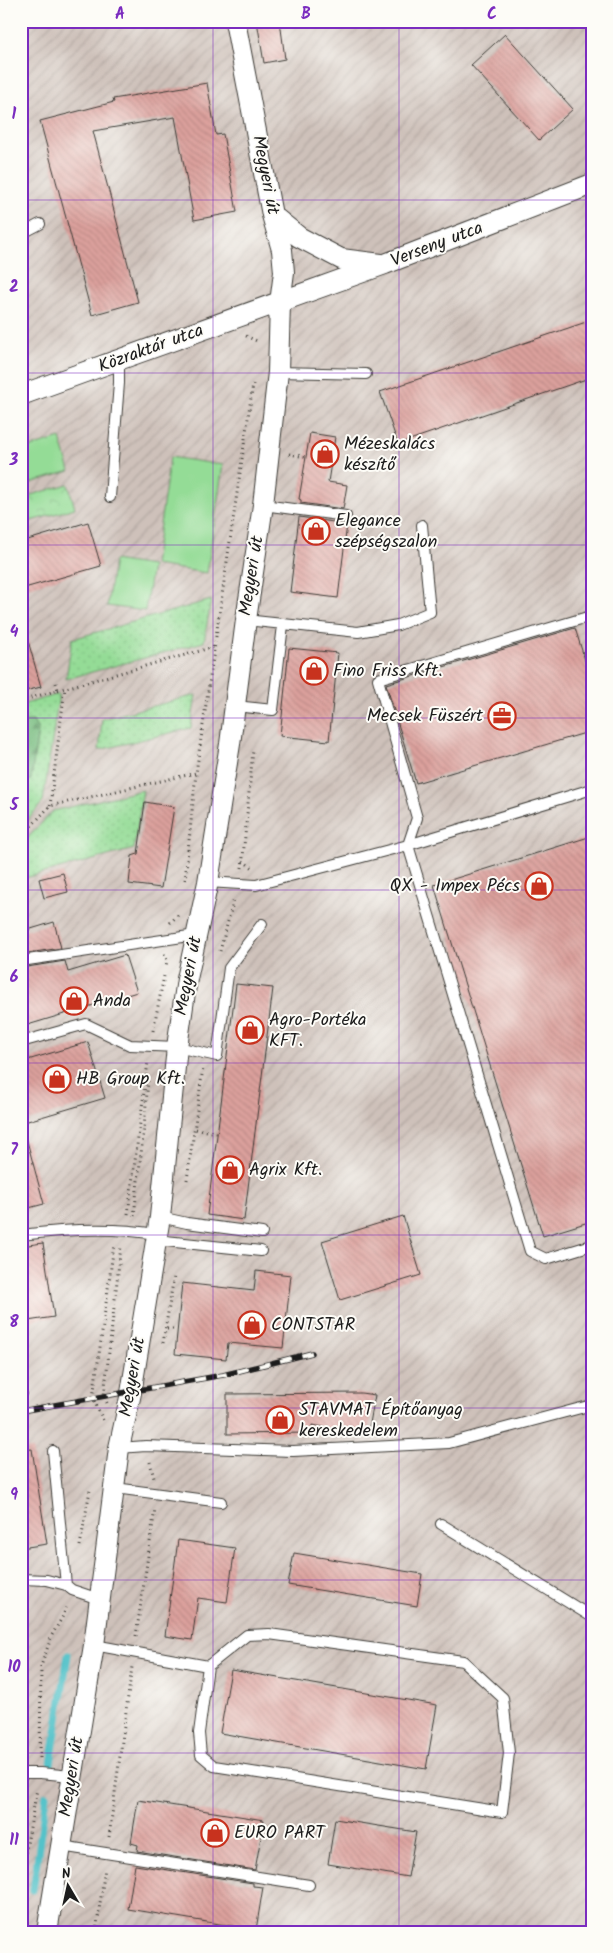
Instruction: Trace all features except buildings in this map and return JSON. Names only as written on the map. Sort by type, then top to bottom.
[{"type":"street","name":"Megyeri út","points":[[48,1932],[94,1645],[119,1448],[131,1392],[158,1230],[177,1047],[187,979],[208,882],[235,706],[263,505],[278,372],[271,306],[284,272],[282,250],[272,215],[235,21]]},
{"type":"street","name":"Verseny utca","points":[[271,306],[592,184]]},
{"type":"street","points":[[272,215],[299,237],[341,259],[385,264]]},
{"type":"street","name":"Közraktár utca","points":[[21,395],[271,306]]},
{"type":"lane","points":[[21,234],[40,224]]},
{"type":"lane","points":[[110,497],[119,383],[119,360]]},
{"type":"lane","points":[[278,372],[366,374]]},
{"type":"lane","points":[[263,505],[346,516]]},
{"type":"lane","points":[[246,620],[358,632],[398,625],[430,612],[422,525]]},
{"type":"lane","points":[[592,618],[591,616],[378,680],[417,818],[408,845],[530,1251],[546,1259],[592,1245]]},
{"type":"lane","points":[[235,706],[273,710],[283,625]]},
{"type":"lane","points":[[208,882],[256,885],[408,845],[592,789]]},
{"type":"lane","points":[[21,1042],[86,1024],[130,1045],[177,1047],[217,1056],[230,968],[262,924]]},
{"type":"lane","points":[[21,961],[196,935]]},
{"type":"lane","points":[[158,1230],[187,1224],[262,1232]]},
{"type":"lane","points":[[21,1235],[65,1229],[158,1230],[261,1251]]},
{"type":"lane","points":[[119,1448],[146,1446],[293,1451],[449,1444],[592,1406]]},
{"type":"lane","points":[[53,1451],[69,1587]]},
{"type":"lane","points":[[115,1488],[221,1502]]},
{"type":"lane","points":[[441,1524],[592,1617]]},
{"type":"lane","points":[[21,1579],[47,1580],[99,1599]]},
{"type":"lane","points":[[94,1645],[208,1666],[247,1635],[269,1634],[463,1661],[503,1698],[508,1753],[502,1812],[214,1766],[201,1755],[199,1733],[208,1666]]},
{"type":"lane","points":[[21,1774],[40,1773],[72,1776]]},
{"type":"lane","points":[[61,1846],[309,1885]]},
{"type":"path","points":[[259,342],[271,306]]},
{"type":"path","points":[[184,881],[196,773],[253,382]]},
{"type":"path","points":[[283,454],[306,457]]},
{"type":"path","points":[[21,701],[215,647]]},
{"type":"path","points":[[56,683],[58,690]]},
{"type":"path","points":[[50,806],[65,688]]},
{"type":"path","points":[[21,837],[50,806],[196,773]]},
{"type":"path","points":[[219,955],[243,862]]},
{"type":"path","points":[[108,1404],[104,1396],[120,1249],[130,1230],[144,1128],[150,1046],[161,990]]},
{"type":"path","points":[[196,1129],[217,1133]]},
{"type":"path","points":[[101,1428],[103,1419],[92,1398],[115,1241],[130,1230]]},
{"type":"path","points":[[167,1329],[178,1329]]},
{"type":"path","points":[[96,1932],[157,1493],[146,1446]]},
{"type":"path","points":[[79,1552],[91,1485]]},
{"type":"path","points":[[21,1878],[40,1773],[41,1666],[52,1635],[64,1616],[69,1587]]},
{"type":"shaded area","points":[[21,21],[592,21],[592,1932],[21,1932]]},
{"type":"green space","points":[[60,438],[70,471],[21,486],[21,450]]},
{"type":"green space","points":[[170,457],[223,465],[207,573],[154,565]]},
{"type":"green space","points":[[68,484],[75,508],[21,524],[21,498]]},
{"type":"green space","points":[[114,560],[152,566],[145,611],[107,606]]},
{"type":"green space","points":[[211,600],[204,642],[66,679],[72,639]]},
{"type":"green space","points":[[59,694],[43,802],[21,828],[21,705]]},
{"type":"green space","points":[[196,695],[191,728],[99,750],[102,719]]},
{"type":"green space","points":[[21,721],[33,721],[38,730],[31,780],[21,781]]},
{"type":"green space","points":[[143,790],[134,849],[21,879],[21,845],[53,811]]},
{"type":"waterway","points":[[51,1764],[68,1655]]},
{"type":"waterway","points":[[33,1890],[46,1796]]},
{"type":"railway","points":[[21,1411],[223,1375],[312,1353]]},
{"type":"place","name":"Mézeskalács készítő","points":[[325,454]]},
{"type":"place","name":"Elegance szépségszalon","points":[[316,531]]},
{"type":"place","name":"Fino Friss Kft.","points":[[314,671]]},
{"type":"place","name":"Mecsek Füszért","points":[[502,716]]},
{"type":"place","name":"QX - Impex Pécs","points":[[539,886]]},
{"type":"place","name":"Anda","points":[[74,1001]]},
{"type":"place","name":"Agro-Portéka KFT.","points":[[250,1030]]},
{"type":"place","name":"HB Group Kft.","points":[[57,1079]]},
{"type":"place","name":"Agrix Kft.","points":[[230,1170]]},
{"type":"place","name":"CONTSTAR","points":[[252,1325]]},
{"type":"place","name":"STAVMAT Építőanyag kereskedelem","points":[[280,1420]]},
{"type":"place","name":"EURO PART","points":[[215,1833]]}]
